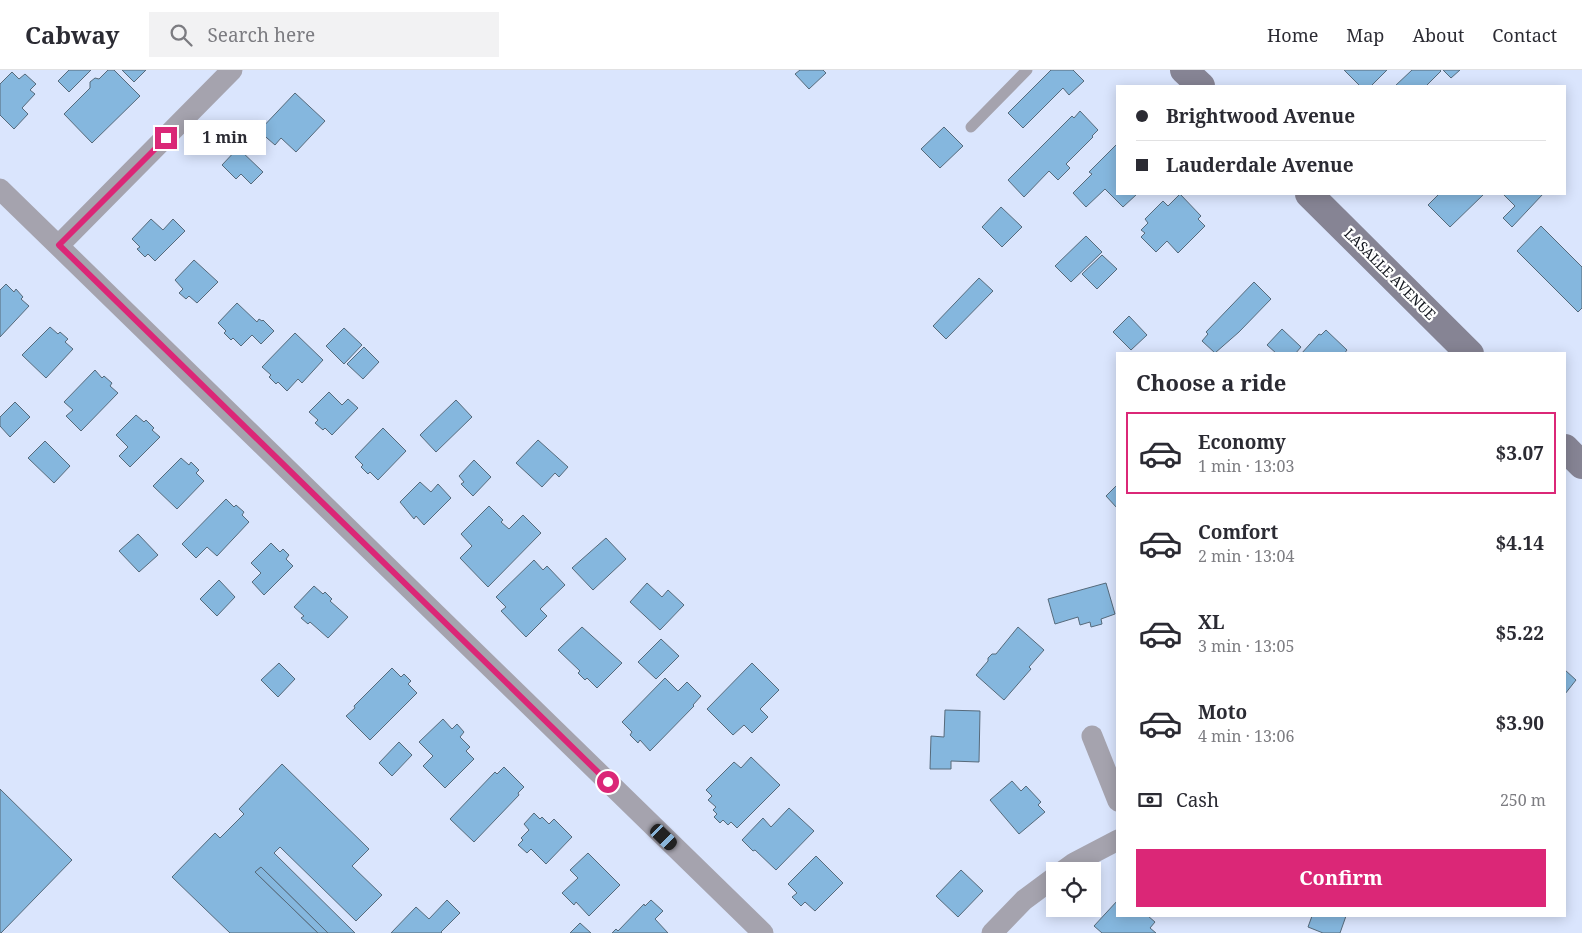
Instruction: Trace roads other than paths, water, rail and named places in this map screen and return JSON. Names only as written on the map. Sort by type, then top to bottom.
[{"type":"main road","points":[[1184,70],[1199,85]]},
{"type":"main road","name":"LASALLE AVENUE","points":[[1310,195],[1468,352]]},
{"type":"main road","points":[[1566,449],[1582,465]]},
{"type":"street","points":[[59,245],[232,70]]},
{"type":"street","points":[[0,189],[763,933]]},
{"type":"street","points":[[1092,736],[1116,796]]},
{"type":"street","points":[[1076,862],[1116,841]]},
{"type":"street","points":[[992,933],[1024,900],[1046,884]]},
{"type":"lane","points":[[971,128],[1027,70]]}]
